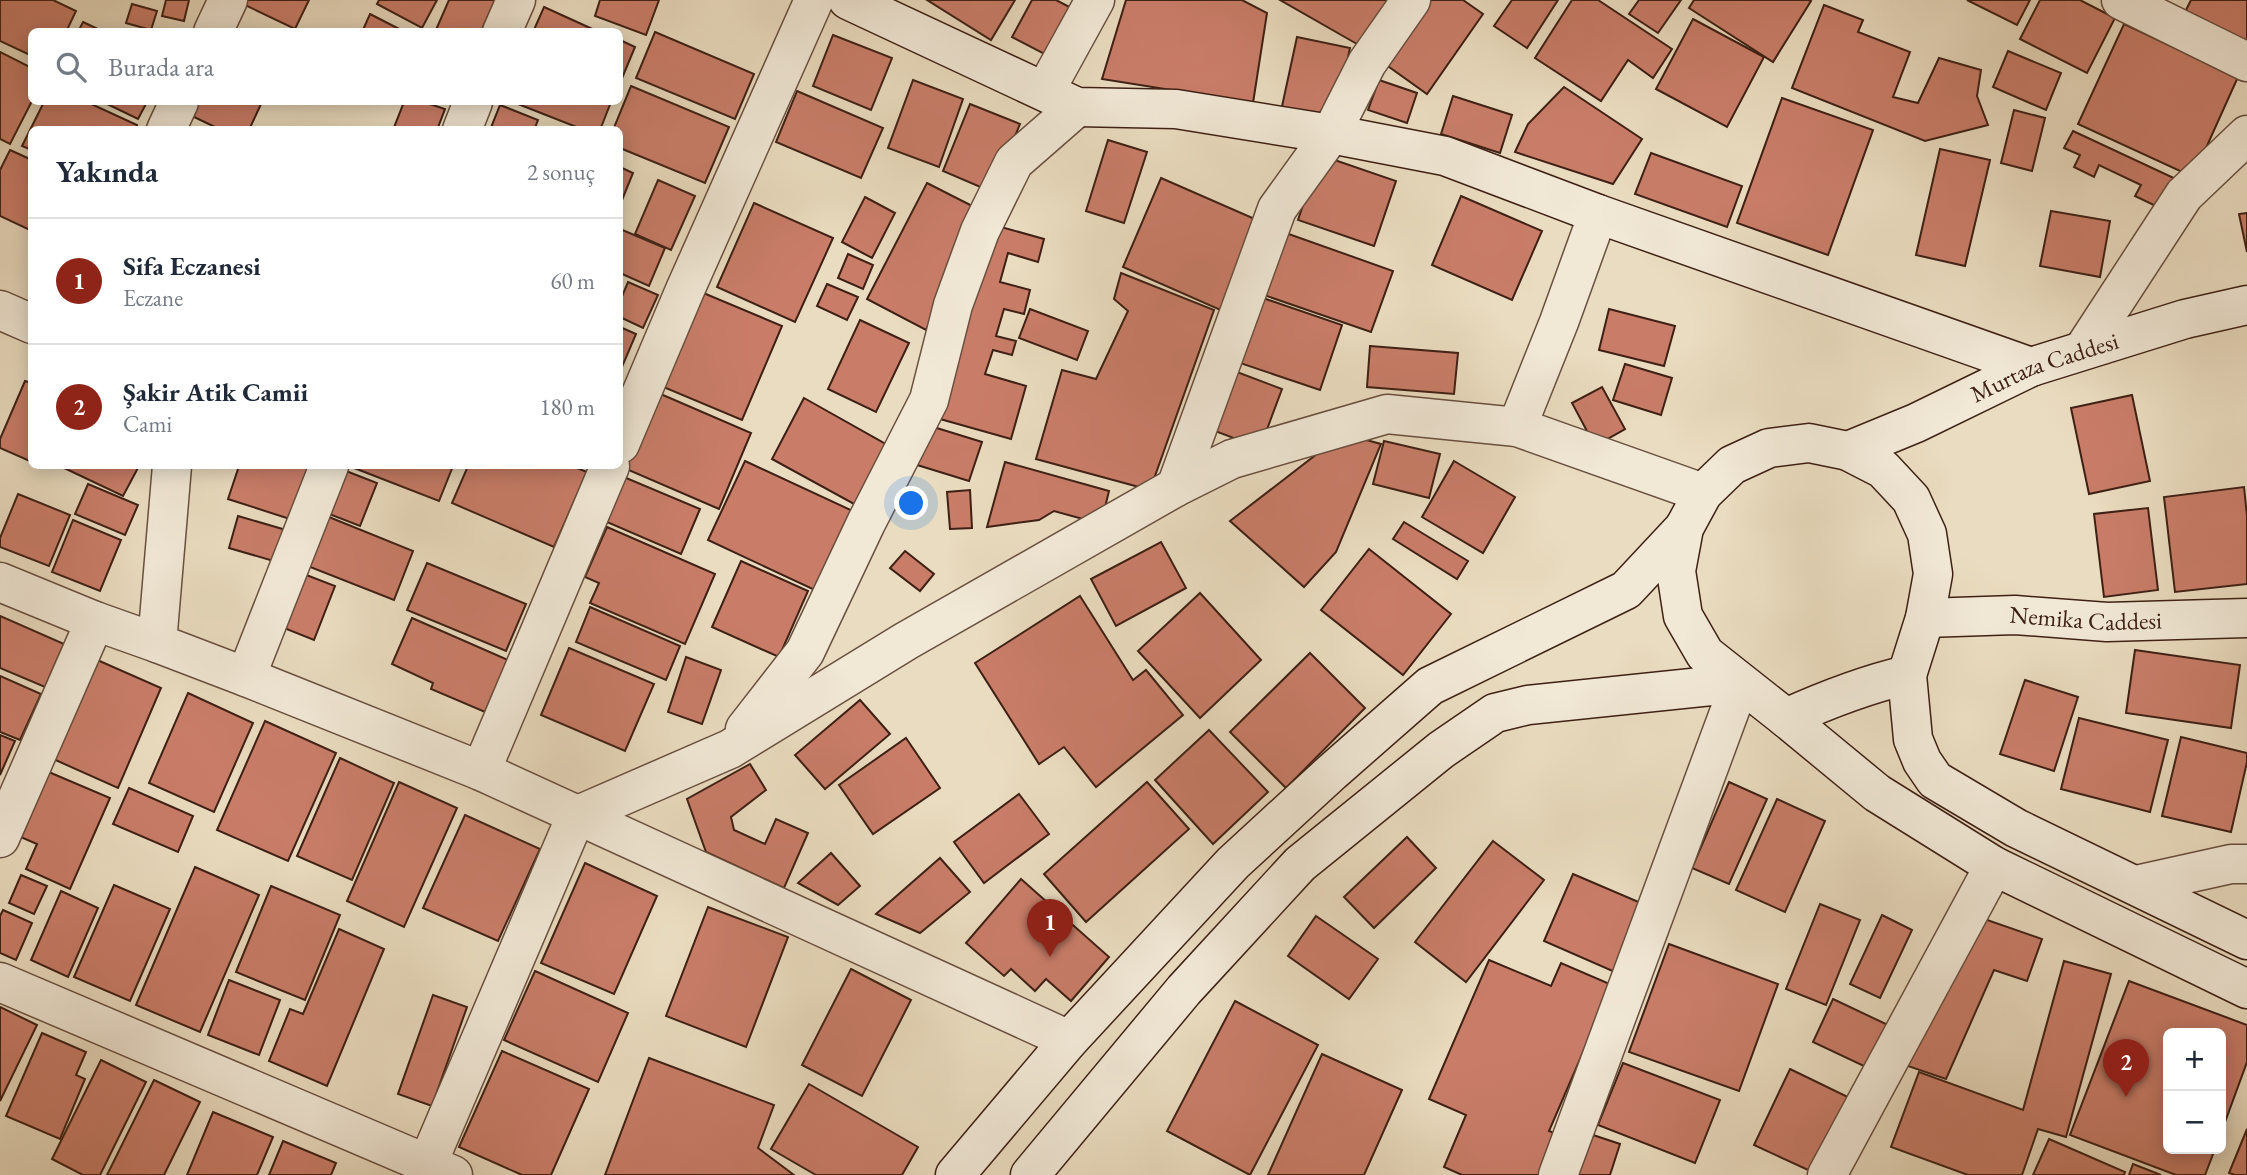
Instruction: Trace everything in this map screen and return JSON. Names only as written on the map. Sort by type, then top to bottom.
[{"type":"street","points":[[215,28],[228,0]]},
{"type":"street","points":[[504,28],[516,0]]},
{"type":"street","points":[[623,437],[814,0]]},
{"type":"street","points":[[848,0],[1061,99],[1176,109],[1445,156],[1598,214],[2031,367]]},
{"type":"street","points":[[730,749],[805,652],[866,523],[929,400],[953,305],[980,231],[1014,162],[1061,99],[1095,0]]},
{"type":"street","points":[[1176,487],[1277,209],[1331,134],[1367,63],[1411,0]]},
{"type":"street","points":[[2121,0],[2247,62]]},
{"type":"street","points":[[168,126],[178,105]]},
{"type":"street","points":[[464,126],[472,105]]},
{"type":"street","points":[[2083,350],[2184,195],[2247,135]]},
{"type":"street","points":[[1517,427],[1559,323],[1598,214]]},
{"type":"street","name":"Murtaza Caddesi","points":[[1848,451],[2031,367],[2185,319],[2247,305]]},
{"type":"street","points":[[0,310],[28,322]]},
{"type":"street","points":[[0,982],[440,1170],[576,816],[730,749],[906,640],[1176,487],[1231,459],[1387,414],[1517,427],[1703,493]]},
{"type":"street","points":[[955,1175],[1069,1040],[1233,863],[1430,686],[1626,590],[1684,528],[1703,493],[1732,465],[1769,449],[1809,443],[1848,451],[1883,470],[1910,499],[1927,534],[1933,574],[1925,618],[1907,675],[1913,740],[1922,761],[1935,780],[2017,828],[2247,940]]},
{"type":"street","points":[[157,643],[172,469]]},
{"type":"street","points":[[246,677],[328,469]]},
{"type":"street","points":[[481,771],[609,469]]},
{"type":"street","points":[[1684,528],[1676,571],[1683,616],[1705,654],[1740,683],[1877,793],[1994,866],[2247,989]]},
{"type":"street","points":[[0,582],[481,771],[1069,1040]]},
{"type":"street","name":"Nemika Caddesi","points":[[1925,618],[2015,615],[2107,622],[2247,618]]},
{"type":"street","points":[[0,838],[95,621]]},
{"type":"street","points":[[1786,718],[1857,688],[1907,675]]},
{"type":"street","points":[[1030,1175],[1184,990],[1300,864],[1441,750],[1495,713],[1528,705],[1740,683]]},
{"type":"street","points":[[1558,1175],[1740,683]]},
{"type":"street","points":[[2136,885],[2231,864],[2247,864]]},
{"type":"street","points":[[1827,1175],[1994,866]]},
{"type":"building","points":[[0,0],[53,0],[76,11],[68,28],[28,28],[28,54],[0,41]]},
{"type":"building","points":[[166,0],[189,0],[184,21],[162,16]]},
{"type":"building","points":[[245,0],[309,0],[295,28],[243,4]]},
{"type":"building","points":[[379,0],[437,0],[422,28],[377,4]]},
{"type":"building","points":[[449,0],[495,0],[483,28],[437,28]]},
{"type":"building","points":[[600,0],[659,0],[646,35],[595,16]]},
{"type":"building","points":[[927,0],[1015,0],[991,40]]},
{"type":"building","points":[[1032,0],[1056,0],[1081,13],[1056,60],[1012,37]]},
{"type":"building","points":[[1126,0],[1242,0],[1267,13],[1253,103],[1102,79]]},
{"type":"building","points":[[1280,0],[1392,0],[1364,48]]},
{"type":"building","points":[[1420,0],[1463,0],[1483,14],[1427,94],[1378,59]]},
{"type":"building","points":[[1512,0],[1558,0],[1527,48],[1494,26]]},
{"type":"building","points":[[1572,0],[1598,0],[1672,49],[1653,78],[1628,60],[1601,101],[1535,58]]},
{"type":"building","points":[[1639,0],[1681,0],[1658,33],[1629,14]]},
{"type":"building","points":[[1694,0],[1811,1],[1773,62],[1689,8]]},
{"type":"building","points":[[1967,0],[2030,0],[2017,25]]},
{"type":"building","points":[[2040,0],[2080,0],[2115,18],[2087,73],[2020,39]]},
{"type":"building","points":[[2191,0],[2247,0],[2247,47],[2185,12]]},
{"type":"building","points":[[132,4],[157,11],[152,28],[126,23]]},
{"type":"building","points":[[1824,5],[1863,20],[1858,32],[1910,52],[1893,97],[1918,103],[1939,58],[1981,70],[1977,96],[1988,125],[1925,141],[1792,88]]},
{"type":"building","points":[[544,7],[590,28],[535,28]]},
{"type":"building","points":[[370,14],[397,28],[364,28]]},
{"type":"building","points":[[1693,19],[1764,57],[1727,127],[1656,89]]},
{"type":"building","points":[[83,22],[96,28],[80,28]]},
{"type":"building","points":[[2124,24],[2238,77],[2193,177],[2078,124]]},
{"type":"building","points":[[655,32],[754,74],[735,119],[636,78]]},
{"type":"building","points":[[833,35],[892,58],[871,110],[813,86]]},
{"type":"building","points":[[1297,37],[1350,48],[1334,122],[1281,111]]},
{"type":"building","points":[[623,41],[635,47],[623,76]]},
{"type":"building","points":[[2008,51],[2061,73],[2046,110],[1993,87]]},
{"type":"building","points":[[0,52],[28,66],[30,105],[10,144],[0,139]]},
{"type":"building","points":[[913,80],[963,99],[939,167],[888,148]]},
{"type":"building","points":[[1379,80],[1417,93],[1407,123],[1368,110]]},
{"type":"building","points":[[631,86],[729,127],[705,183],[623,149],[623,126],[615,126]]},
{"type":"building","points":[[1564,87],[1642,139],[1613,184],[1515,152],[1528,124]]},
{"type":"building","points":[[797,91],[883,128],[861,178],[776,142]]},
{"type":"building","points":[[1453,96],[1512,115],[1500,153],[1441,134]]},
{"type":"building","points":[[1782,98],[1873,130],[1828,255],[1737,223]]},
{"type":"building","points":[[970,104],[1020,124],[992,192],[943,171]]},
{"type":"building","points":[[42,105],[94,105],[137,125],[137,126],[32,126]]},
{"type":"building","points":[[109,105],[145,105],[138,119]]},
{"type":"building","points":[[195,105],[261,105],[251,126],[213,126],[190,115]]},
{"type":"building","points":[[403,105],[433,105],[445,109],[439,126],[395,126]]},
{"type":"building","points":[[500,105],[538,120],[536,126],[492,126]]},
{"type":"building","points":[[521,105],[610,105],[602,126],[574,126]]},
{"type":"building","points":[[2014,110],[2045,118],[2032,171],[2001,163]]},
{"type":"building","points":[[2073,131],[2178,180],[2164,210],[2135,196],[2141,185],[2099,165],[2094,177],[2074,167],[2080,155],[2064,148]]},
{"type":"building","points":[[28,134],[28,148],[22,146]]},
{"type":"building","points":[[1108,140],[1147,152],[1124,223],[1086,211]]},
{"type":"building","points":[[1940,149],[1990,160],[1965,266],[1916,255]]},
{"type":"building","points":[[10,150],[28,158],[28,229],[0,216],[0,170]]},
{"type":"building","points":[[1651,153],[1742,186],[1727,227],[1635,194]]},
{"type":"building","points":[[1320,155],[1396,181],[1374,246],[1298,220]]},
{"type":"building","points":[[623,168],[633,173],[623,198]]},
{"type":"building","points":[[1161,178],[1264,223],[1225,312],[1123,267]]},
{"type":"building","points":[[658,180],[695,196],[671,250],[635,234]]},
{"type":"building","points":[[927,183],[986,213],[926,330],[867,299]]},
{"type":"building","points":[[1461,196],[1542,231],[1512,300],[1432,265]]},
{"type":"building","points":[[865,197],[895,213],[872,258],[842,242]]},
{"type":"building","points":[[754,203],[833,238],[795,322],[717,287]]},
{"type":"building","points":[[2051,211],[2110,221],[2100,277],[2040,266]]},
{"type":"building","points":[[2247,213],[2247,252],[2239,214]]},
{"type":"building","points":[[987,223],[1044,239],[1038,262],[1008,253],[1000,282],[1030,290],[1024,314],[1004,309],[996,336],[1016,341],[1012,355],[993,350],[985,374],[1026,386],[1011,439],[933,417]]},
{"type":"building","points":[[623,230],[665,248],[649,286],[623,274]]},
{"type":"building","points":[[1283,232],[1393,271],[1371,332],[1261,294]]},
{"type":"building","points":[[848,254],[873,265],[863,289],[838,278]]},
{"type":"building","points":[[1121,273],[1214,310],[1150,490],[1036,459],[1062,370],[1096,379],[1128,311],[1114,299]]},
{"type":"building","points":[[628,282],[658,295],[643,328],[623,318],[623,294]]},
{"type":"building","points":[[827,284],[858,297],[847,320],[817,306]]},
{"type":"building","points":[[701,292],[782,326],[742,420],[661,386]]},
{"type":"building","points":[[1260,297],[1342,325],[1320,390],[1237,362]]},
{"type":"building","points":[[1030,309],[1088,331],[1077,360],[1019,338]]},
{"type":"building","points":[[1609,309],[1675,326],[1664,366],[1599,350]]},
{"type":"building","points":[[860,320],[909,343],[876,412],[828,389]]},
{"type":"building","points":[[623,328],[636,334],[623,365]]},
{"type":"building","points":[[1370,346],[1458,353],[1454,394],[1367,387]]},
{"type":"building","points":[[1625,364],[1672,378],[1661,415],[1613,400]]},
{"type":"building","points":[[1229,369],[1282,389],[1260,448],[1207,428]]},
{"type":"building","points":[[25,381],[28,382],[28,460],[0,448],[0,439]]},
{"type":"building","points":[[1602,387],[1625,429],[1595,446],[1572,403]]},
{"type":"building","points":[[656,392],[751,433],[719,509],[624,468]]},
{"type":"building","points":[[2132,395],[2150,481],[2089,494],[2071,408]]},
{"type":"building","points":[[804,398],[898,451],[865,510],[772,459]]},
{"type":"building","points":[[927,425],[982,442],[969,481],[914,464]]},
{"type":"building","points":[[1359,438],[1381,444],[1336,552],[1304,587],[1230,521],[1326,447]]},
{"type":"building","points":[[1384,441],[1440,454],[1429,498],[1373,484]]},
{"type":"building","points":[[745,461],[857,513],[819,592],[708,540]]},
{"type":"building","points":[[1454,461],[1515,497],[1483,553],[1422,517]]},
{"type":"building","points":[[1005,462],[1109,491],[1101,524],[1054,511],[1039,520],[987,527]]},
{"type":"building","points":[[66,469],[137,469],[123,496]]},
{"type":"building","points":[[238,469],[313,469],[296,521],[228,499]]},
{"type":"building","points":[[341,469],[377,483],[360,526],[324,512]]},
{"type":"building","points":[[357,469],[452,469],[439,501]]},
{"type":"building","points":[[467,469],[580,469],[587,472],[554,547],[452,503]]},
{"type":"building","points":[[619,475],[700,509],[681,554],[600,519]]},
{"type":"building","points":[[88,484],[138,505],[125,535],[75,514]]},
{"type":"building","points":[[2244,487],[2247,516],[2247,584],[2175,592],[2164,497]]},
{"type":"building","points":[[970,490],[972,528],[950,529],[947,492]]},
{"type":"building","points":[[18,494],[70,515],[49,566],[0,547],[0,538]]},
{"type":"building","points":[[2148,508],[2158,590],[2104,597],[2094,514]]},
{"type":"building","points":[[324,515],[413,551],[394,600],[305,565]]},
{"type":"building","points":[[238,516],[286,530],[277,562],[229,548]]},
{"type":"building","points":[[73,520],[121,540],[100,591],[52,572]]},
{"type":"building","points":[[1404,522],[1468,561],[1457,579],[1393,539]]},
{"type":"building","points":[[607,527],[715,574],[685,644],[590,603],[599,583],[585,577]]},
{"type":"building","points":[[1161,542],[1186,588],[1116,626],[1091,579]]},
{"type":"building","points":[[1369,549],[1451,614],[1403,675],[1321,610]]},
{"type":"building","points":[[905,551],[934,574],[920,591],[890,568]]},
{"type":"building","points":[[741,561],[808,591],[779,657],[712,627]]},
{"type":"building","points":[[427,563],[526,604],[506,651],[407,610]]},
{"type":"building","points":[[296,571],[335,586],[314,640],[274,624]]},
{"type":"building","points":[[1200,593],[1261,660],[1200,718],[1138,651]]},
{"type":"building","points":[[1080,596],[1133,680],[1146,670],[1183,715],[1096,787],[1064,747],[1039,764],[975,663]]},
{"type":"building","points":[[590,607],[680,646],[666,680],[576,642]]},
{"type":"building","points":[[0,616],[64,644],[45,687],[0,668]]},
{"type":"building","points":[[412,618],[508,660],[485,712],[431,689],[433,683],[392,664]]},
{"type":"building","points":[[569,648],[654,684],[625,751],[541,715]]},
{"type":"building","points":[[2135,650],[2240,665],[2231,728],[2126,713]]},
{"type":"building","points":[[1310,653],[1365,708],[1286,788],[1230,732]]},
{"type":"building","points":[[686,657],[721,670],[702,724],[668,712]]},
{"type":"building","points":[[95,659],[161,688],[118,788],[51,758]]},
{"type":"building","points":[[0,676],[41,694],[20,740],[0,732]]},
{"type":"building","points":[[2025,680],[2078,697],[2054,771],[2000,754]]},
{"type":"building","points":[[188,693],[253,723],[214,812],[149,783]]},
{"type":"building","points":[[860,700],[890,734],[825,789],[795,755]]},
{"type":"building","points":[[2079,718],[2168,740],[2150,812],[2061,789]]},
{"type":"building","points":[[265,721],[336,753],[288,861],[217,830]]},
{"type":"building","points":[[1209,730],[1268,792],[1213,844],[1155,780]]},
{"type":"building","points":[[0,735],[15,741],[0,775]]},
{"type":"building","points":[[2181,737],[2247,753],[2231,832],[2162,816]]},
{"type":"building","points":[[906,738],[940,788],[873,834],[839,785]]},
{"type":"building","points":[[340,758],[394,783],[352,880],[297,856]]},
{"type":"building","points":[[750,764],[766,790],[731,817],[734,830],[765,844],[776,819],[808,833],[784,888],[706,852],[687,799]]},
{"type":"building","points":[[44,770],[110,798],[70,889],[26,869],[37,844],[16,835]]},
{"type":"building","points":[[399,782],[457,808],[404,927],[347,901]]},
{"type":"building","points":[[1147,782],[1189,829],[1086,922],[1044,874]]},
{"type":"building","points":[[1729,782],[1767,799],[1729,884],[1692,868]]},
{"type":"building","points":[[129,788],[193,816],[178,852],[113,824]]},
{"type":"building","points":[[1019,794],[1049,834],[984,883],[954,842]]},
{"type":"building","points":[[1777,799],[1825,821],[1785,912],[1736,890]]},
{"type":"building","points":[[465,815],[540,849],[498,941],[423,908]]},
{"type":"building","points":[[1407,837],[1436,868],[1374,928],[1344,897]]},
{"type":"building","points":[[1493,841],[1544,880],[1466,982],[1415,942]]},
{"type":"building","points":[[831,853],[860,886],[838,905],[798,883]]},
{"type":"building","points":[[940,858],[970,892],[920,933],[876,914]]},
{"type":"building","points":[[585,863],[657,896],[614,994],[541,963]]},
{"type":"building","points":[[195,867],[259,895],[200,1032],[136,1005]]},
{"type":"building","points":[[1573,874],[1662,912],[1633,980],[1544,941]]},
{"type":"building","points":[[21,875],[47,886],[34,914],[9,903]]},
{"type":"building","points":[[1021,879],[1109,957],[1071,1001],[1046,979],[1035,991],[1011,969],[1004,976],[966,943]]},
{"type":"building","points":[[114,885],[170,909],[130,1001],[74,977]]},
{"type":"building","points":[[271,886],[340,915],[305,1000],[236,972]]},
{"type":"building","points":[[61,891],[98,908],[68,977],[31,960]]},
{"type":"building","points":[[1820,904],[1860,920],[1826,1005],[1786,989]]},
{"type":"building","points":[[708,907],[788,937],[746,1047],[666,1016]]},
{"type":"building","points":[[3,910],[32,923],[16,960],[0,953],[0,916]]},
{"type":"building","points":[[1967,913],[2042,939],[2027,981],[1994,970],[1946,1079],[1902,1064]]},
{"type":"building","points":[[1882,915],[1912,930],[1880,998],[1850,984]]},
{"type":"building","points":[[1316,916],[1378,959],[1349,999],[1288,956]]},
{"type":"building","points":[[339,929],[384,949],[327,1086],[269,1061],[290,1009],[303,1014]]},
{"type":"building","points":[[1669,944],[1778,984],[1739,1091],[1629,1052]]},
{"type":"building","points":[[1489,960],[1551,986],[1561,963],[1612,985],[1549,1131],[1569,1139],[1554,1175],[1462,1175],[1444,1167],[1466,1115],[1429,1099]]},
{"type":"building","points":[[2064,961],[2111,974],[2066,1137],[2038,1129],[2022,1175],[1968,1175],[1891,1147],[1919,1072],[2023,1110]]},
{"type":"building","points":[[851,969],[911,1000],[862,1096],[802,1065]]},
{"type":"building","points":[[535,971],[628,1013],[598,1082],[504,1040]]},
{"type":"building","points":[[229,980],[280,1000],[259,1055],[208,1035]]},
{"type":"building","points":[[2129,981],[2247,1025],[2247,1062],[2226,1119],[2226,1028],[2163,1028],[2163,1154],[2213,1154],[2205,1175],[2176,1175],[2070,1135]]},
{"type":"building","points":[[433,995],[467,1007],[432,1106],[398,1094]]},
{"type":"building","points":[[1833,999],[1888,1025],[1868,1068],[1813,1042]]},
{"type":"building","points":[[1235,1001],[1318,1045],[1250,1175],[1167,1131]]},
{"type":"building","points":[[0,1007],[37,1025],[0,1101]]},
{"type":"building","points":[[42,1033],[86,1052],[76,1075],[85,1079],[60,1139],[6,1116]]},
{"type":"building","points":[[502,1051],[589,1089],[551,1175],[522,1175],[459,1147]]},
{"type":"building","points":[[1322,1054],[1402,1090],[1364,1175],[1268,1175]]},
{"type":"building","points":[[649,1058],[774,1105],[758,1148],[794,1175],[605,1175]]},
{"type":"building","points":[[101,1060],[146,1082],[100,1175],[83,1175],[52,1159]]},
{"type":"building","points":[[1623,1063],[1720,1100],[1695,1163],[1598,1125]]},
{"type":"building","points":[[1790,1069],[1854,1100],[1819,1175],[1754,1145]]},
{"type":"building","points":[[154,1080],[200,1102],[164,1175],[107,1175]]},
{"type":"building","points":[[809,1084],[918,1147],[902,1175],[816,1175],[771,1149]]},
{"type":"building","points":[[213,1112],[273,1137],[257,1175],[187,1175]]},
{"type":"building","points":[[2247,1129],[2247,1175],[2229,1173]]},
{"type":"building","points":[[1581,1131],[1620,1144],[1610,1175],[1571,1175]]},
{"type":"building","points":[[2049,1139],[2125,1172],[2124,1175],[2033,1175]]},
{"type":"building","points":[[283,1141],[336,1163],[331,1175],[269,1175]]},
{"type":"building","points":[[2133,1164],[2161,1175],[2129,1175]]},
{"type":"place","name":"Sifa Eczanesi","points":[[1050,957]]},
{"type":"place","name":"Şakir Atik Camii","points":[[2126,1097]]}]
